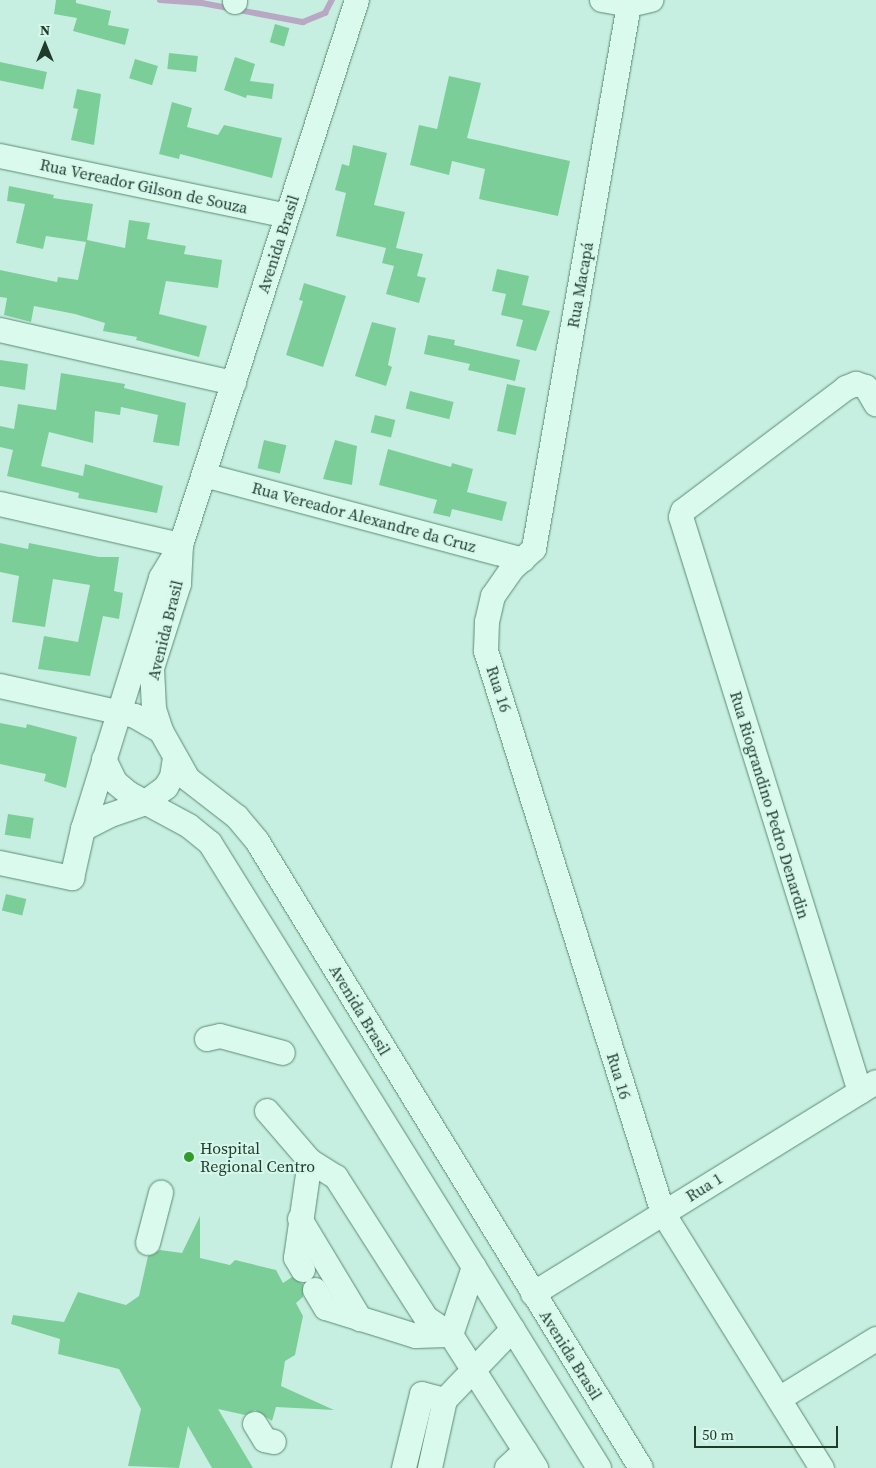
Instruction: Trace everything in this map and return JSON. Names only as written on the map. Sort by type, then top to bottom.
[{"type":"street","name":"Avenida Brasil","points":[[0,863],[72,878],[83,828],[161,578],[181,545],[357,0]]},
{"type":"street","points":[[602,0],[640,3]]},
{"type":"street","name":"Rua Macapá","points":[[486,650],[493,596],[512,569],[534,549],[640,3]]},
{"type":"street","name":"Rua Vereador Gilson de Souza","points":[[0,156],[287,216]]},
{"type":"street","points":[[0,330],[234,383]]},
{"type":"street","name":"Rua Riograndino Pedro Denardin","points":[[868,1087],[681,518],[683,511],[818,407],[846,388],[856,384],[871,396]]},
{"type":"street","name":"Rua Vereador Alexandre da Cruz","points":[[204,475],[523,560]]},
{"type":"street","points":[[0,504],[181,545]]},
{"type":"street","name":"Avenida Brasil","points":[[181,545],[179,584],[152,668],[154,709],[161,731],[188,779],[236,817],[257,841],[641,1468]]},
{"type":"street","name":"Rua 16","points":[[486,650],[663,1213],[822,1468]]},
{"type":"street","points":[[0,686],[135,716],[161,731]]},
{"type":"street","points":[[83,828],[143,804],[166,787],[172,776],[175,757]]},
{"type":"street","points":[[104,759],[115,782],[143,804],[190,826],[210,843],[599,1468]]},
{"type":"street","points":[[207,1039],[220,1036],[283,1053]]},
{"type":"street","name":"Rua 1","points":[[533,1294],[868,1087]]},
{"type":"street","points":[[267,1111],[310,1161],[336,1176],[426,1318],[451,1335],[474,1368],[531,1459],[507,1468]]},
{"type":"street","points":[[310,1161],[300,1219],[296,1258],[326,1308],[416,1336],[451,1335]]},
{"type":"street","points":[[438,1210],[470,1191]]},
{"type":"street","points":[[148,1243],[161,1192]]},
{"type":"street","points":[[300,1219],[360,1319]]},
{"type":"street","points":[[451,1335],[474,1268]]},
{"type":"street","points":[[430,1468],[445,1400],[513,1329]]},
{"type":"street","points":[[779,1399],[876,1339]]},
{"type":"street","points":[[404,1468],[422,1394],[445,1400]]},
{"type":"street","points":[[255,1424],[265,1440],[274,1442]]},
{"type":"building","points":[[56,0],[76,0],[76,3],[111,11],[108,25],[129,29],[125,45],[73,31],[77,18],[54,14]]},
{"type":"building","points":[[275,24],[289,28],[284,46],[270,42]]},
{"type":"building","points":[[169,53],[198,56],[196,72],[167,69]]},
{"type":"building","points":[[235,57],[255,64],[250,81],[274,84],[272,99],[247,95],[246,98],[224,90]]},
{"type":"building","points":[[135,59],[158,66],[152,85],[129,78]]},
{"type":"building","points":[[0,62],[47,72],[43,90],[0,80]]},
{"type":"building","points":[[449,76],[481,83],[467,138],[570,161],[558,216],[479,199],[485,169],[452,161],[449,175],[410,165],[419,125],[437,129]]},
{"type":"building","points":[[77,89],[101,94],[94,145],[71,140],[78,109],[73,108]]},
{"type":"building","points":[[172,102],[192,108],[187,127],[218,135],[224,125],[282,138],[272,178],[180,154],[179,159],[159,154]]},
{"type":"building","points":[[353,145],[387,153],[374,205],[405,212],[396,248],[423,254],[417,276],[426,278],[419,303],[386,294],[394,266],[382,263],[386,248],[336,236],[346,193],[335,190],[342,164],[349,166]]},
{"type":"building","points":[[9,186],[54,195],[53,198],[93,204],[87,240],[125,248],[129,220],[150,223],[147,239],[186,246],[184,254],[222,260],[218,288],[166,281],[159,314],[207,326],[199,357],[136,340],[137,337],[103,331],[105,323],[75,314],[34,306],[31,322],[4,315],[7,298],[0,297],[0,270],[57,282],[58,277],[78,280],[86,242],[46,236],[43,249],[16,243],[25,204],[7,201]]},
{"type":"building","points":[[497,269],[529,276],[522,305],[550,311],[536,351],[516,346],[523,320],[501,315],[506,294],[492,291]]},
{"type":"building","points":[[304,283],[346,296],[323,367],[286,355],[303,301],[299,300]]},
{"type":"building","points":[[372,322],[396,328],[388,365],[392,367],[386,386],[355,376]]},
{"type":"building","points":[[428,335],[455,340],[454,345],[520,360],[515,381],[468,370],[470,364],[424,354]]},
{"type":"building","points":[[0,360],[28,364],[25,390],[0,386]]},
{"type":"building","points":[[61,373],[125,384],[124,388],[186,403],[179,446],[153,442],[158,415],[121,407],[120,415],[95,411],[93,443],[49,432],[41,466],[83,476],[85,464],[163,486],[157,513],[78,498],[79,493],[7,476],[13,450],[0,447],[0,426],[14,429],[18,404],[56,410]]},
{"type":"building","points":[[507,384],[526,388],[516,435],[497,431]]},
{"type":"building","points":[[410,391],[454,402],[449,419],[406,408]]},
{"type":"building","points":[[375,415],[395,420],[391,438],[371,432]]},
{"type":"building","points":[[264,440],[286,445],[280,473],[257,468]]},
{"type":"building","points":[[335,440],[357,446],[352,485],[323,479]]},
{"type":"building","points":[[388,449],[451,467],[452,463],[473,469],[467,492],[507,502],[502,521],[452,509],[450,517],[433,513],[437,500],[379,485]]},
{"type":"building","points":[[0,543],[28,549],[29,543],[99,557],[119,557],[114,591],[123,593],[119,619],[103,616],[90,676],[38,669],[44,636],[78,642],[90,585],[53,579],[45,627],[12,622],[19,576],[0,572]]},
{"type":"building","points":[[0,723],[26,728],[27,724],[77,737],[66,788],[44,781],[46,774],[0,764]]},
{"type":"building","points":[[8,814],[34,818],[30,839],[5,835]]},
{"type":"building","points":[[6,894],[26,899],[22,916],[2,910]]},
{"type":"building","points":[[200,1216],[200,1258],[230,1265],[235,1260],[276,1270],[283,1283],[292,1277],[303,1284],[303,1297],[296,1303],[303,1316],[295,1355],[285,1361],[281,1386],[334,1410],[276,1407],[272,1421],[255,1410],[245,1415],[218,1409],[253,1468],[212,1468],[188,1426],[179,1468],[128,1466],[141,1409],[119,1369],[58,1354],[60,1339],[11,1324],[13,1315],[64,1322],[78,1292],[126,1305],[139,1296],[148,1256],[160,1250],[182,1253]]},
{"type":"waterway","points":[[160,0],[202,3],[303,22],[325,13],[332,0]]},
{"type":"place","name":"Hospital Regional Centro","points":[[189,1157]]}]
